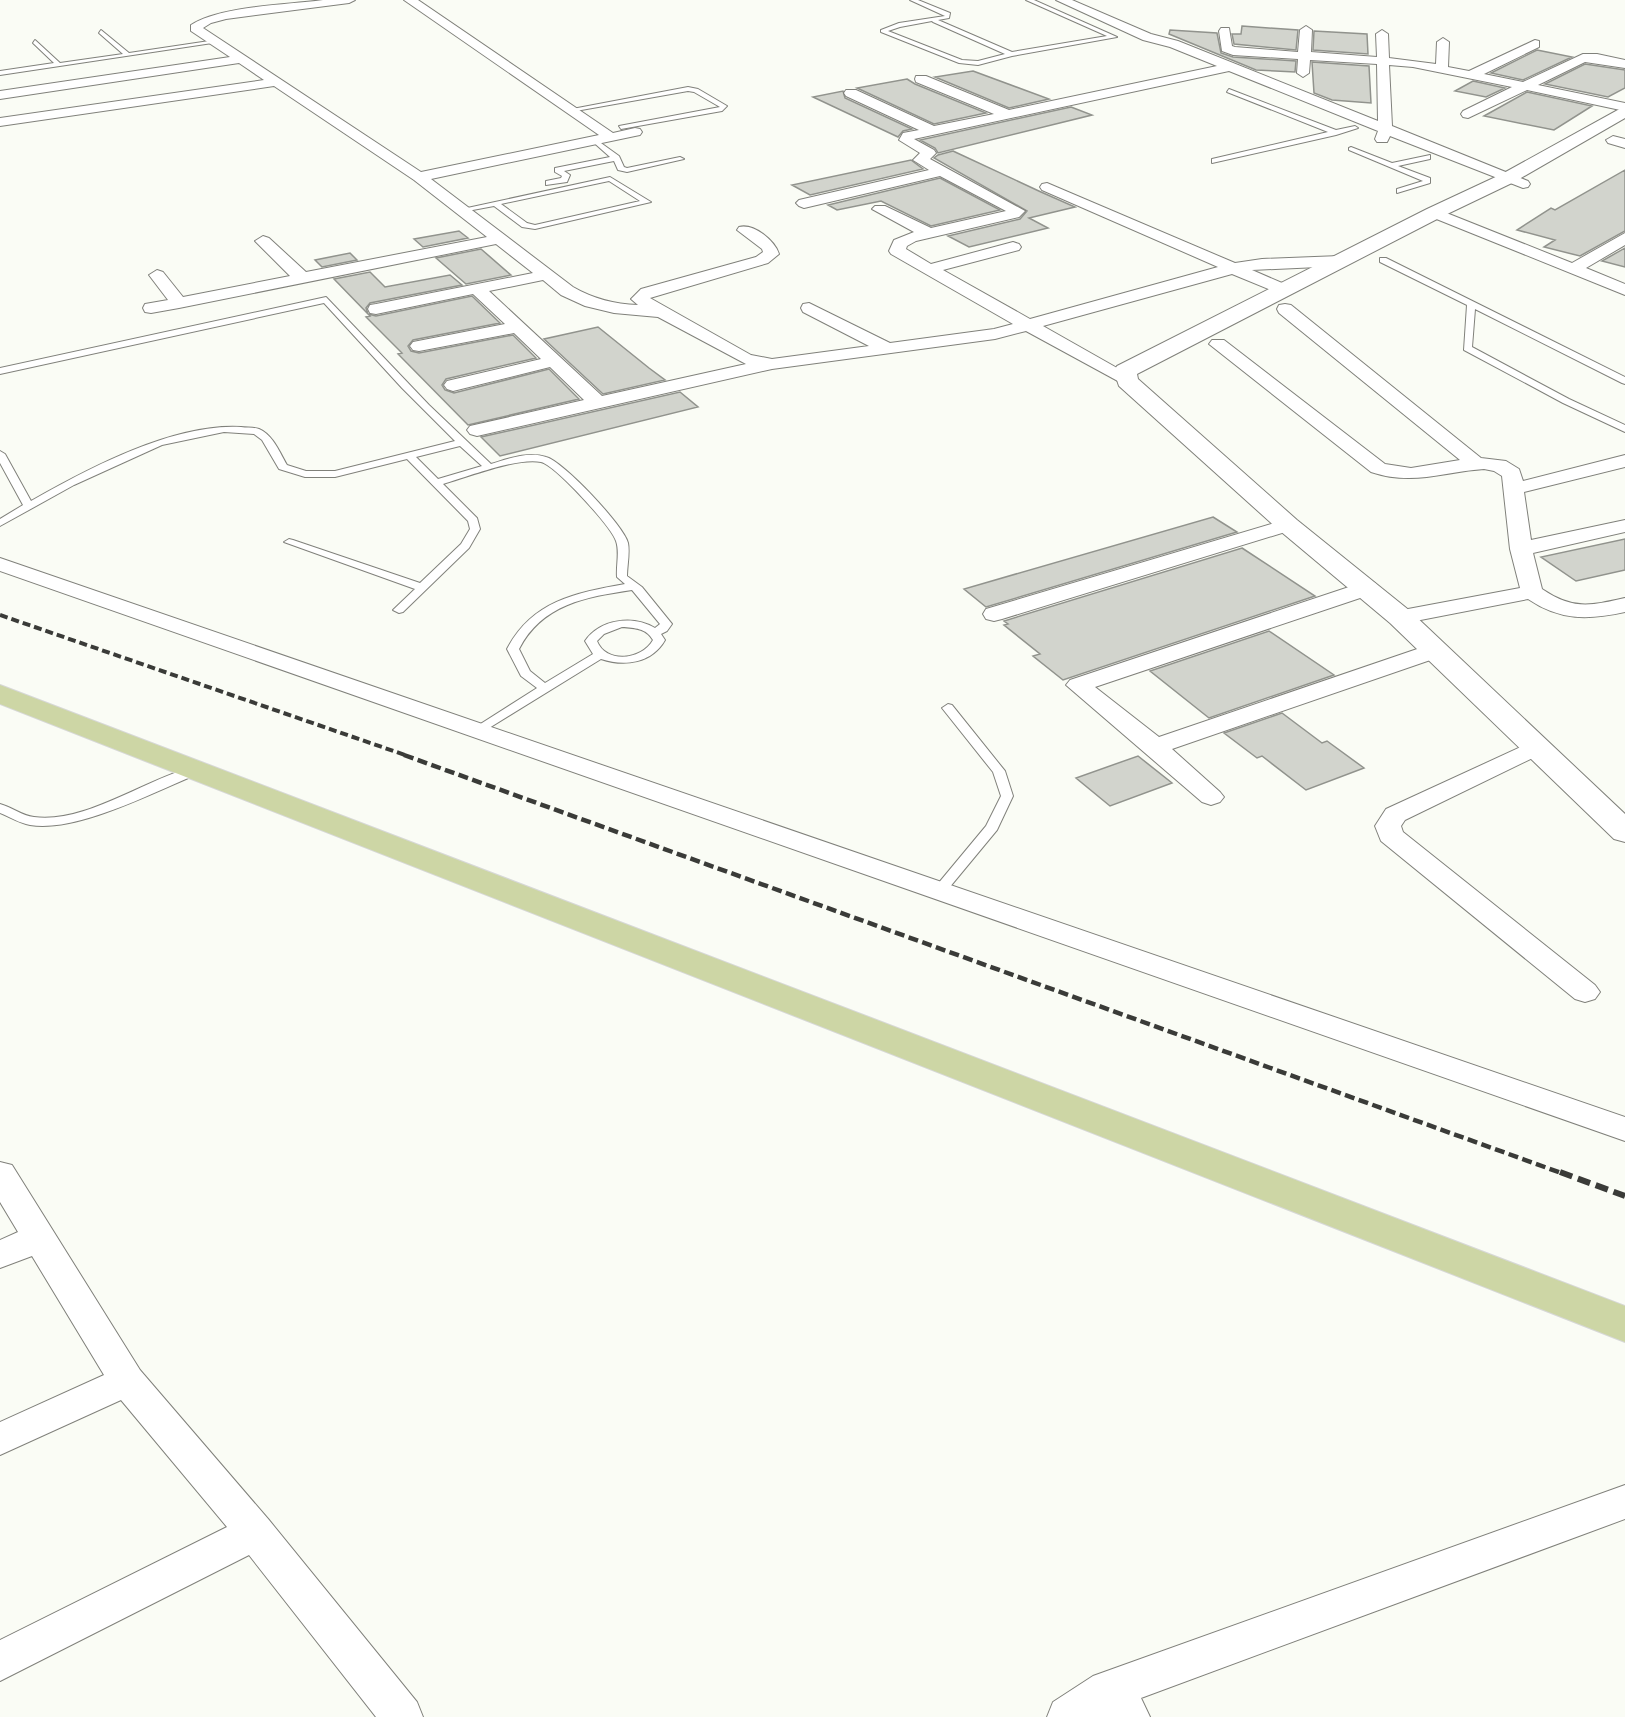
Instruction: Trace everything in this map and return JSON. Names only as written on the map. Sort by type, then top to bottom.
[{"type":"main road","points":[[0,694],[1625,1324]]},
{"type":"street","points":[[349,0],[226,16],[198,23],[195,28],[419,177],[546,275],[587,303],[610,308],[665,312]]},
{"type":"street","points":[[410,0],[570,110],[622,132]]},
{"type":"street","points":[[1062,0],[1121,26],[1174,44],[1384,134],[1508,184]]},
{"type":"street","points":[[1303,84],[1302,56],[1305,30]]},
{"type":"street","points":[[1224,31],[1228,50],[1383,60],[1442,69],[1526,86],[1622,124]]},
{"type":"street","points":[[1382,34],[1384,134]]},
{"type":"street","points":[[1147,36],[1214,71],[1355,128],[1384,134],[1426,157],[1508,184]]},
{"type":"street","points":[[1442,69],[1443,42]]},
{"type":"street","points":[[1471,75],[1535,44]]},
{"type":"street","points":[[0,94],[241,58]]},
{"type":"street","points":[[1468,114],[1583,58],[1597,58],[1625,64]]},
{"type":"street","points":[[1140,383],[897,251],[900,243],[905,240],[1014,214],[1017,211],[920,160],[929,153],[906,140],[908,136],[1229,67]]},
{"type":"street","points":[[921,79],[1009,115]]},
{"type":"street","points":[[0,122],[276,82]]},
{"type":"street","points":[[851,93],[933,131]]},
{"type":"street","points":[[1622,124],[1443,217],[1340,261],[1125,371],[1288,525],[1400,617],[1625,832]]},
{"type":"street","points":[[419,177],[622,132]]},
{"type":"street","points":[[804,203],[941,172]]},
{"type":"street","points":[[1047,187],[1230,269],[1283,290]]},
{"type":"street","points":[[880,209],[932,234]]},
{"type":"street","points":[[1198,355],[1383,260],[1443,217]]},
{"type":"street","points":[[1443,217],[1573,269],[1620,285]]},
{"type":"street","points":[[745,230],[769,247],[771,254],[762,260],[647,293],[639,299],[746,359],[772,364]]},
{"type":"street","points":[[1573,269],[1625,238]]},
{"type":"street","points":[[151,308],[500,239]]},
{"type":"street","points":[[263,241],[302,278]]},
{"type":"street","points":[[929,269],[1013,247]]},
{"type":"street","points":[[477,430],[772,364],[995,334],[1230,269],[1262,264],[1340,261]]},
{"type":"street","points":[[157,275],[179,303]]},
{"type":"street","points":[[376,309],[546,275]]},
{"type":"street","points":[[477,288],[598,403]]},
{"type":"street","points":[[809,308],[889,350]]},
{"type":"street","points":[[1285,309],[1477,464]]},
{"type":"street","points":[[419,346],[519,327]]},
{"type":"street","points":[[1218,344],[1388,474],[1402,476],[1477,464],[1494,463],[1506,467],[1512,473],[1521,549],[1532,592]]},
{"type":"street","points":[[453,385],[554,361]]},
{"type":"street","points":[[1514,489],[1625,461]]},
{"type":"street","points":[[994,614],[1288,525]]},
{"type":"street","points":[[1521,549],[1625,526]]},
{"type":"street","points":[[0,564],[1625,1129]]},
{"type":"street","points":[[1211,797],[1155,747],[1078,685],[1367,588]]},
{"type":"street","points":[[1400,617],[1532,592],[1566,612],[1593,612],[1625,605]]},
{"type":"street","points":[[1155,747],[1434,651]]},
{"type":"street","points":[[1536,747],[1395,815],[1388,826],[1390,835],[1585,992]]},
{"type":"street","points":[[0,1174],[127,1381],[255,1532],[402,1717]]},
{"type":"street","points":[[0,1255],[39,1238]]},
{"type":"street","points":[[0,1439],[127,1381]]},
{"type":"street","points":[[1068,1717],[1119,1704],[1625,1502]]},
{"type":"street","points":[[0,1661],[255,1532]]},
{"type":"lane","points":[[913,0],[948,14],[947,17],[883,31],[961,62],[978,63],[1011,54],[1114,37],[1029,0]]},
{"type":"lane","points":[[934,21],[1011,54]]},
{"type":"lane","points":[[1096,30],[1121,26]]},
{"type":"lane","points":[[101,32],[127,54]]},
{"type":"lane","points":[[35,42],[58,64]]},
{"type":"lane","points":[[0,73],[216,42]]},
{"type":"lane","points":[[570,110],[688,89],[696,90],[724,106],[722,109],[622,132]]},
{"type":"lane","points":[[1229,91],[1335,133]]},
{"type":"lane","points":[[1215,161],[1355,128]]},
{"type":"lane","points":[[594,140],[616,158],[621,168],[627,170],[680,159]]},
{"type":"lane","points":[[1351,149],[1427,180],[1425,183],[1400,191]]},
{"type":"lane","points":[[1392,165],[1426,157]]},
{"type":"lane","points":[[458,207],[564,180],[566,175],[558,170],[616,158]]},
{"type":"lane","points":[[458,207],[495,203],[610,179],[647,202],[536,227],[525,225],[495,203]]},
{"type":"lane","points":[[1383,260],[1625,381]]},
{"type":"lane","points":[[0,371],[326,300],[460,443],[489,467]]},
{"type":"lane","points":[[1471,305],[1467,348],[1566,401],[1625,429]]},
{"type":"lane","points":[[0,523],[70,483],[159,443],[224,429],[256,431],[266,438],[283,467],[305,474],[335,474],[460,443]]},
{"type":"lane","points":[[0,454],[29,506]]},
{"type":"lane","points":[[399,610],[420,587],[465,546],[475,529],[473,520],[410,456]]},
{"type":"lane","points":[[437,482],[489,467],[532,458],[544,459],[555,466],[618,530],[624,545],[621,561],[622,577],[633,585],[666,624],[663,629],[655,632]]},
{"type":"lane","points":[[289,542],[420,587]]},
{"type":"lane","points":[[545,689],[525,673],[513,649],[529,623],[548,611],[585,596],[633,585]]},
{"type":"lane","points":[[622,624],[643,626],[655,632],[659,640],[658,646],[645,656],[625,660],[600,655],[592,647],[591,641],[601,630],[622,624]]},
{"type":"lane","points":[[477,730],[600,655]]},
{"type":"lane","points":[[939,891],[992,827],[1007,796],[999,771],[948,708]]},
{"type":"lane","points":[[0,808],[31,822],[53,823],[82,815],[196,770]]},
{"type":"building","points":[[1242,26],[1298,30],[1296,50],[1234,44],[1232,34],[1241,34]]},
{"type":"building","points":[[1170,30],[1217,33],[1221,53],[1233,57],[1296,61],[1295,72],[1256,70],[1169,34]]},
{"type":"building","points":[[1314,31],[1367,34],[1368,54],[1313,50]]},
{"type":"building","points":[[1537,50],[1572,57],[1523,80],[1491,73]]},
{"type":"building","points":[[1312,62],[1369,66],[1371,103],[1332,100],[1314,93]]},
{"type":"building","points":[[1585,64],[1625,70],[1625,88],[1608,97],[1545,84]]},
{"type":"building","points":[[973,71],[1049,99],[1009,108],[935,77]]},
{"type":"building","points":[[907,79],[986,113],[934,124],[857,88]]},
{"type":"building","points":[[1473,81],[1505,88],[1486,97],[1455,91]]},
{"type":"building","points":[[843,91],[845,98],[912,129],[903,131],[898,137],[813,97]]},
{"type":"building","points":[[1527,92],[1592,106],[1554,130],[1484,116]]},
{"type":"building","points":[[1071,107],[1092,115],[938,153],[935,148],[920,140]]},
{"type":"building","points":[[953,151],[1075,207],[1029,218],[1048,228],[969,247],[948,236],[1020,219],[1027,211],[934,158]]},
{"type":"building","points":[[911,160],[923,169],[810,195],[792,185]]},
{"type":"building","points":[[1625,170],[1625,231],[1580,256],[1544,247],[1555,240],[1517,230],[1551,208],[1555,210]]},
{"type":"building","points":[[940,178],[1000,210],[931,226],[881,201],[837,210],[828,205]]},
{"type":"building","points":[[459,231],[468,238],[423,247],[414,239]]},
{"type":"building","points":[[1625,248],[1625,267],[1602,261]]},
{"type":"building","points":[[481,249],[511,275],[466,284],[436,258]]},
{"type":"building","points":[[350,253],[357,260],[322,267],[315,260]]},
{"type":"building","points":[[370,272],[385,287],[450,275],[462,285],[370,303],[366,308],[368,314],[334,279]]},
{"type":"building","points":[[472,296],[500,323],[413,340],[408,346],[411,351],[419,353],[513,335],[536,358],[446,379],[442,385],[445,390],[454,393],[549,369],[579,399],[468,425],[398,354],[402,353],[366,317],[370,316],[368,314],[376,316]]},
{"type":"building","points":[[598,327],[665,380],[603,394],[544,339]]},
{"type":"building","points":[[680,392],[698,407],[500,456],[481,437]]},
{"type":"building","points":[[1213,517],[1237,532],[986,607],[964,589]]},
{"type":"building","points":[[1625,539],[1625,570],[1576,581],[1541,557]]},
{"type":"building","points":[[1242,548],[1315,596],[1063,680],[1033,656],[1040,654],[1004,625],[1008,624],[1004,621]]},
{"type":"building","points":[[1269,631],[1334,675],[1209,718],[1150,671]]},
{"type":"building","points":[[1282,713],[1322,743],[1327,741],[1364,768],[1306,790],[1262,756],[1257,758],[1224,733]]},
{"type":"building","points":[[1138,756],[1172,783],[1110,806],[1076,778]]},
{"type":"railway","points":[[0,615],[408,756]]},
{"type":"railway","points":[[404,755],[1564,1174]]},
{"type":"railway","points":[[1560,1172],[1625,1196]]}]
